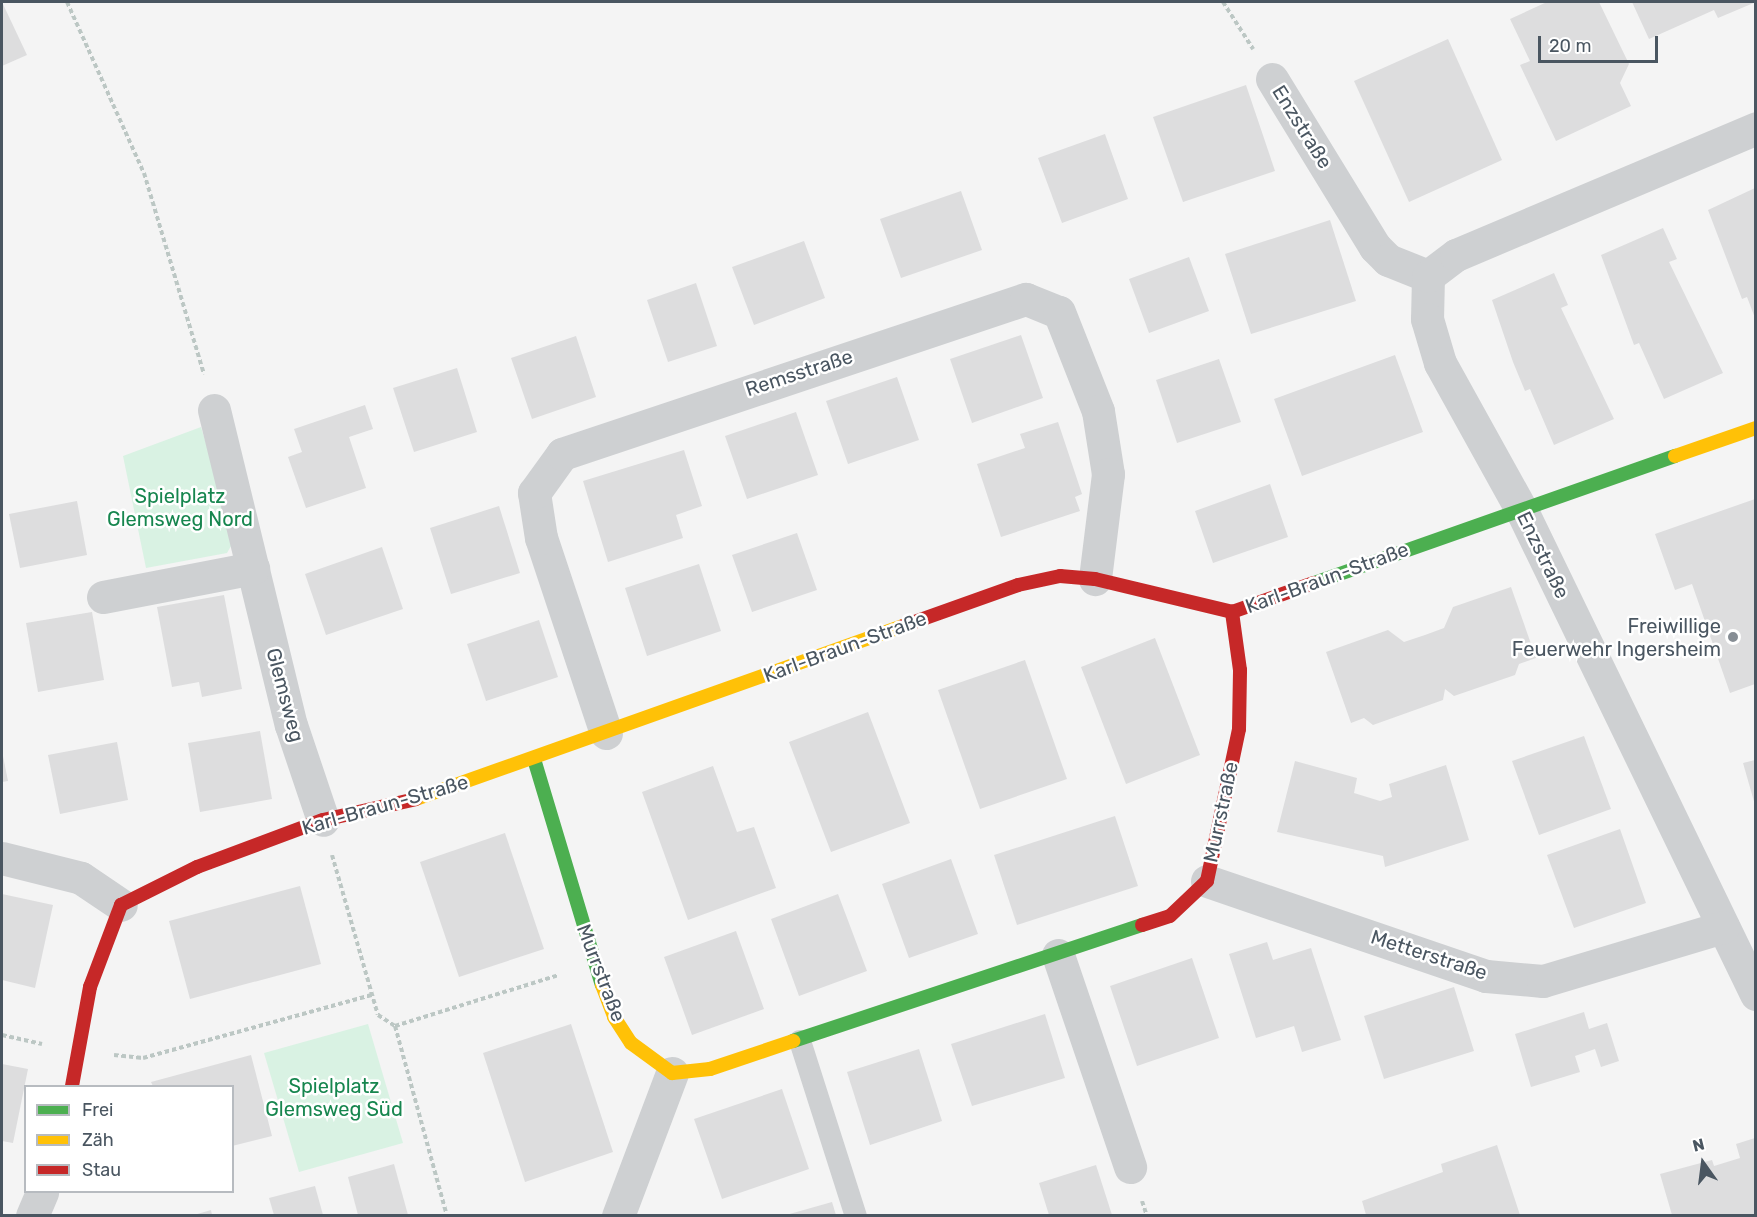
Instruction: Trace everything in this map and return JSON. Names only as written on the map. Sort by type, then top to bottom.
[{"type":"street","name":"Enzstraße","points":[[1272,79],[1375,247],[1388,260],[1428,276],[1427,319],[1440,363],[1521,509],[1755,994]]},
{"type":"street","points":[[1428,276],[1456,255],[1755,128]]},
{"type":"street","name":"Remsstraße","points":[[606,733],[542,538],[534,493],[562,454],[1026,299],[1059,312],[1098,411],[1108,474],[1095,579]]},
{"type":"street","name":"Glemsweg","points":[[214,410],[291,725],[323,820]]},
{"type":"street","name":"Karl-Braun-Straße","points":[[121,905],[197,867],[323,820],[435,794],[1018,585],[1060,576],[1095,579],[1232,612],[1755,428]]},
{"type":"street","points":[[103,597],[253,568]]},
{"type":"street","name":"Murrstraße","points":[[534,759],[594,964],[614,1017],[631,1043],[672,1073],[710,1069],[800,1041],[1170,916],[1207,881],[1239,729],[1240,670],[1232,612]]},
{"type":"street","points":[[2,858],[81,878],[121,905],[90,987],[72,1085]]},
{"type":"street","name":"Metterstraße","points":[[1207,881],[1486,976],[1543,981],[1724,927]]},
{"type":"street","points":[[1058,955],[1130,1167]]},
{"type":"street","points":[[618,1215],[672,1073]]},
{"type":"street","points":[[32,1215],[41,1193]]},
{"type":"lane","points":[[800,1041],[856,1215]]},
{"type":"path","points":[[67,2],[144,173],[214,410]]},
{"type":"path","points":[[1223,2],[1272,79]]},
{"type":"path","points":[[323,820],[378,1015],[395,1026],[447,1215]]},
{"type":"path","points":[[395,1026],[594,964]]},
{"type":"path","points":[[2,1035],[79,1052],[143,1058],[372,995]]},
{"type":"green space","name":"Spielplatz Glemsweg Nord","points":[[201,427],[235,539],[227,553],[146,568],[123,456]]},
{"type":"green space","name":"Spielplatz Glemsweg Süd","points":[[368,1024],[403,1143],[299,1172],[264,1053]]},
{"type":"building","points":[[2,2],[27,55],[2,66]]},
{"type":"building","points":[[1547,2],[1599,2],[1629,64],[1620,83],[1631,106],[1556,141],[1520,65],[1530,61],[1510,19]]},
{"type":"building","points":[[1632,2],[1756,2],[1718,18],[1714,10],[1649,39]]},
{"type":"building","points":[[1448,39],[1502,160],[1409,202],[1354,81]]},
{"type":"building","points":[[1246,85],[1275,171],[1183,202],[1153,117]]},
{"type":"building","points":[[1105,134],[1128,199],[1062,223],[1038,158]]},
{"type":"building","points":[[1755,188],[1755,318],[1747,297],[1742,299],[1708,210]]},
{"type":"building","points":[[961,191],[982,250],[901,278],[880,219]]},
{"type":"building","points":[[1330,220],[1356,301],[1251,334],[1225,254]]},
{"type":"building","points":[[1663,228],[1677,259],[1669,262],[1723,373],[1664,399],[1639,343],[1634,345],[1601,255]]},
{"type":"building","points":[[804,241],[825,298],[754,325],[732,267]]},
{"type":"building","points":[[1189,257],[1209,311],[1149,333],[1129,279]]},
{"type":"building","points":[[1554,273],[1568,305],[1561,308],[1614,419],[1554,445],[1530,389],[1525,391],[1492,300]]},
{"type":"building","points":[[696,283],[717,346],[668,362],[647,300]]},
{"type":"building","points":[[1021,335],[1043,398],[972,423],[950,359]]},
{"type":"building","points":[[576,336],[596,397],[532,419],[511,358]]},
{"type":"building","points":[[1395,355],[1423,432],[1302,476],[1274,399]]},
{"type":"building","points":[[1219,359],[1241,422],[1177,443],[1156,380]]},
{"type":"building","points":[[457,368],[477,432],[414,452],[393,388]]},
{"type":"building","points":[[897,377],[919,440],[848,464],[826,401]]},
{"type":"building","points":[[365,405],[373,429],[349,437],[366,488],[306,508],[288,457],[302,452],[294,429]]},
{"type":"building","points":[[796,412],[818,475],[747,499],[725,436]]},
{"type":"building","points":[[1058,422],[1082,494],[1075,497],[1080,511],[1001,537],[977,464],[1025,448],[1020,434]]},
{"type":"building","points":[[684,450],[702,506],[676,515],[683,538],[608,562],[583,481]]},
{"type":"building","points":[[1270,484],[1288,537],[1213,563],[1195,511]]},
{"type":"building","name":"Freiwillige Feuerwehr Ingersheim","points":[[1755,499],[1755,684],[1730,693],[1692,584],[1675,590],[1655,534]]},
{"type":"building","points":[[77,501],[87,555],[20,568],[9,514]]},
{"type":"building","points":[[499,506],[520,573],[451,594],[430,528]]},
{"type":"building","points":[[797,533],[817,590],[752,612],[732,555]]},
{"type":"building","points":[[382,547],[403,609],[326,635],[305,574]]},
{"type":"building","points":[[699,564],[721,631],[647,656],[625,588]]},
{"type":"building","points":[[1511,587],[1536,658],[1519,664],[1515,675],[1454,696],[1445,689],[1443,700],[1373,725],[1364,718],[1351,723],[1326,652],[1388,630],[1404,642],[1425,635],[1444,628],[1453,607]]},
{"type":"building","points":[[224,595],[242,689],[202,697],[199,682],[172,687],[157,607]]},
{"type":"building","points":[[92,612],[104,680],[38,692],[26,623]]},
{"type":"building","points":[[539,620],[558,677],[486,701],[467,644]]},
{"type":"building","points":[[1155,638],[1200,755],[1126,784],[1081,667]]},
{"type":"building","points":[[1025,660],[1067,779],[980,809],[938,690]]},
{"type":"building","points":[[868,712],[910,823],[831,852],[789,742]]},
{"type":"building","points":[[260,731],[272,799],[200,812],[188,743]]},
{"type":"building","points":[[1584,736],[1611,809],[1539,835],[1512,761]]},
{"type":"building","points":[[117,742],[128,800],[60,814],[48,755]]},
{"type":"building","points":[[2,751],[8,781],[2,782]]},
{"type":"building","points":[[1755,760],[1755,805],[1743,763]]},
{"type":"building","points":[[1295,761],[1357,778],[1354,793],[1380,801],[1392,797],[1389,784],[1446,765],[1469,840],[1385,867],[1383,856],[1277,832]]},
{"type":"building","points":[[713,766],[737,832],[754,827],[776,888],[688,920],[642,792]]},
{"type":"building","points":[[1115,816],[1138,886],[1017,925],[994,855]]},
{"type":"building","points":[[1620,829],[1646,903],[1574,928],[1547,855]]},
{"type":"building","points":[[505,833],[544,949],[459,977],[420,862]]},
{"type":"building","points":[[951,859],[978,934],[909,958],[882,884]]},
{"type":"building","points":[[300,886],[321,964],[190,999],[169,921]]},
{"type":"building","points":[[2,894],[53,905],[35,988],[2,980]]},
{"type":"building","points":[[838,894],[867,971],[799,996],[771,919]]},
{"type":"building","points":[[736,931],[764,1009],[692,1035],[664,957]]},
{"type":"building","points":[[1267,942],[1273,960],[1311,948],[1341,1040],[1302,1052],[1294,1026],[1256,1038],[1229,954]]},
{"type":"building","points":[[1192,958],[1219,1038],[1137,1066],[1110,986]]},
{"type":"building","points":[[1454,987],[1474,1051],[1384,1079],[1364,1016]]},
{"type":"building","points":[[1584,1012],[1589,1029],[1607,1023],[1619,1061],[1601,1067],[1595,1049],[1575,1056],[1580,1072],[1531,1087],[1515,1034]]},
{"type":"building","points":[[1045,1014],[1065,1078],[972,1106],[951,1044]]},
{"type":"building","points":[[571,1024],[613,1152],[525,1182],[483,1053]]},
{"type":"building","points":[[919,1049],[942,1121],[870,1145],[847,1072]]},
{"type":"building","points":[[251,1055],[272,1136],[234,1146],[234,1085],[152,1085],[151,1082]]},
{"type":"building","points":[[2,1064],[28,1069],[13,1143],[2,1141]]},
{"type":"building","points":[[782,1089],[809,1169],[722,1199],[694,1119]]},
{"type":"building","points":[[1755,1138],[1755,1215],[1672,1215],[1660,1174],[1712,1160],[1714,1166],[1740,1158],[1736,1144]]},
{"type":"building","points":[[1497,1145],[1520,1215],[1366,1215],[1362,1201],[1443,1172],[1441,1164]]},
{"type":"building","points":[[394,1164],[408,1215],[358,1215],[348,1177]]},
{"type":"building","points":[[1096,1165],[1112,1215],[1049,1215],[1039,1183]]},
{"type":"building","points":[[315,1186],[323,1215],[274,1215],[269,1198]]},
{"type":"building","points":[[832,1202],[836,1215],[786,1215]]},
{"type":"building","points":[[211,1210],[212,1215],[194,1215]]},
{"type":"traffic: fast","points":[[1314,583],[1675,456]]},
{"type":"traffic: fast","points":[[534,759],[602,985]]},
{"type":"traffic: fast","points":[[793,1041],[1142,925]]},
{"type":"traffic: slow","points":[[1675,456],[1756,428]]},
{"type":"traffic: slow","points":[[416,799],[903,626]]},
{"type":"traffic: slow","points":[[602,985],[614,1017],[631,1043],[672,1073],[710,1069],[793,1041]]},
{"type":"traffic: jam","points":[[903,626],[1018,585],[1060,576],[1095,579],[1232,612],[1314,583]]},
{"type":"traffic: jam","points":[[1142,925],[1170,916],[1207,881],[1239,729],[1240,670],[1232,612]]},
{"type":"traffic: jam","points":[[72,1085],[90,987],[121,905],[197,867],[323,820],[416,799]]},
{"type":"place","name":"Freiwillige Feuerwehr Ingersheim","points":[[1733,637]]}]
